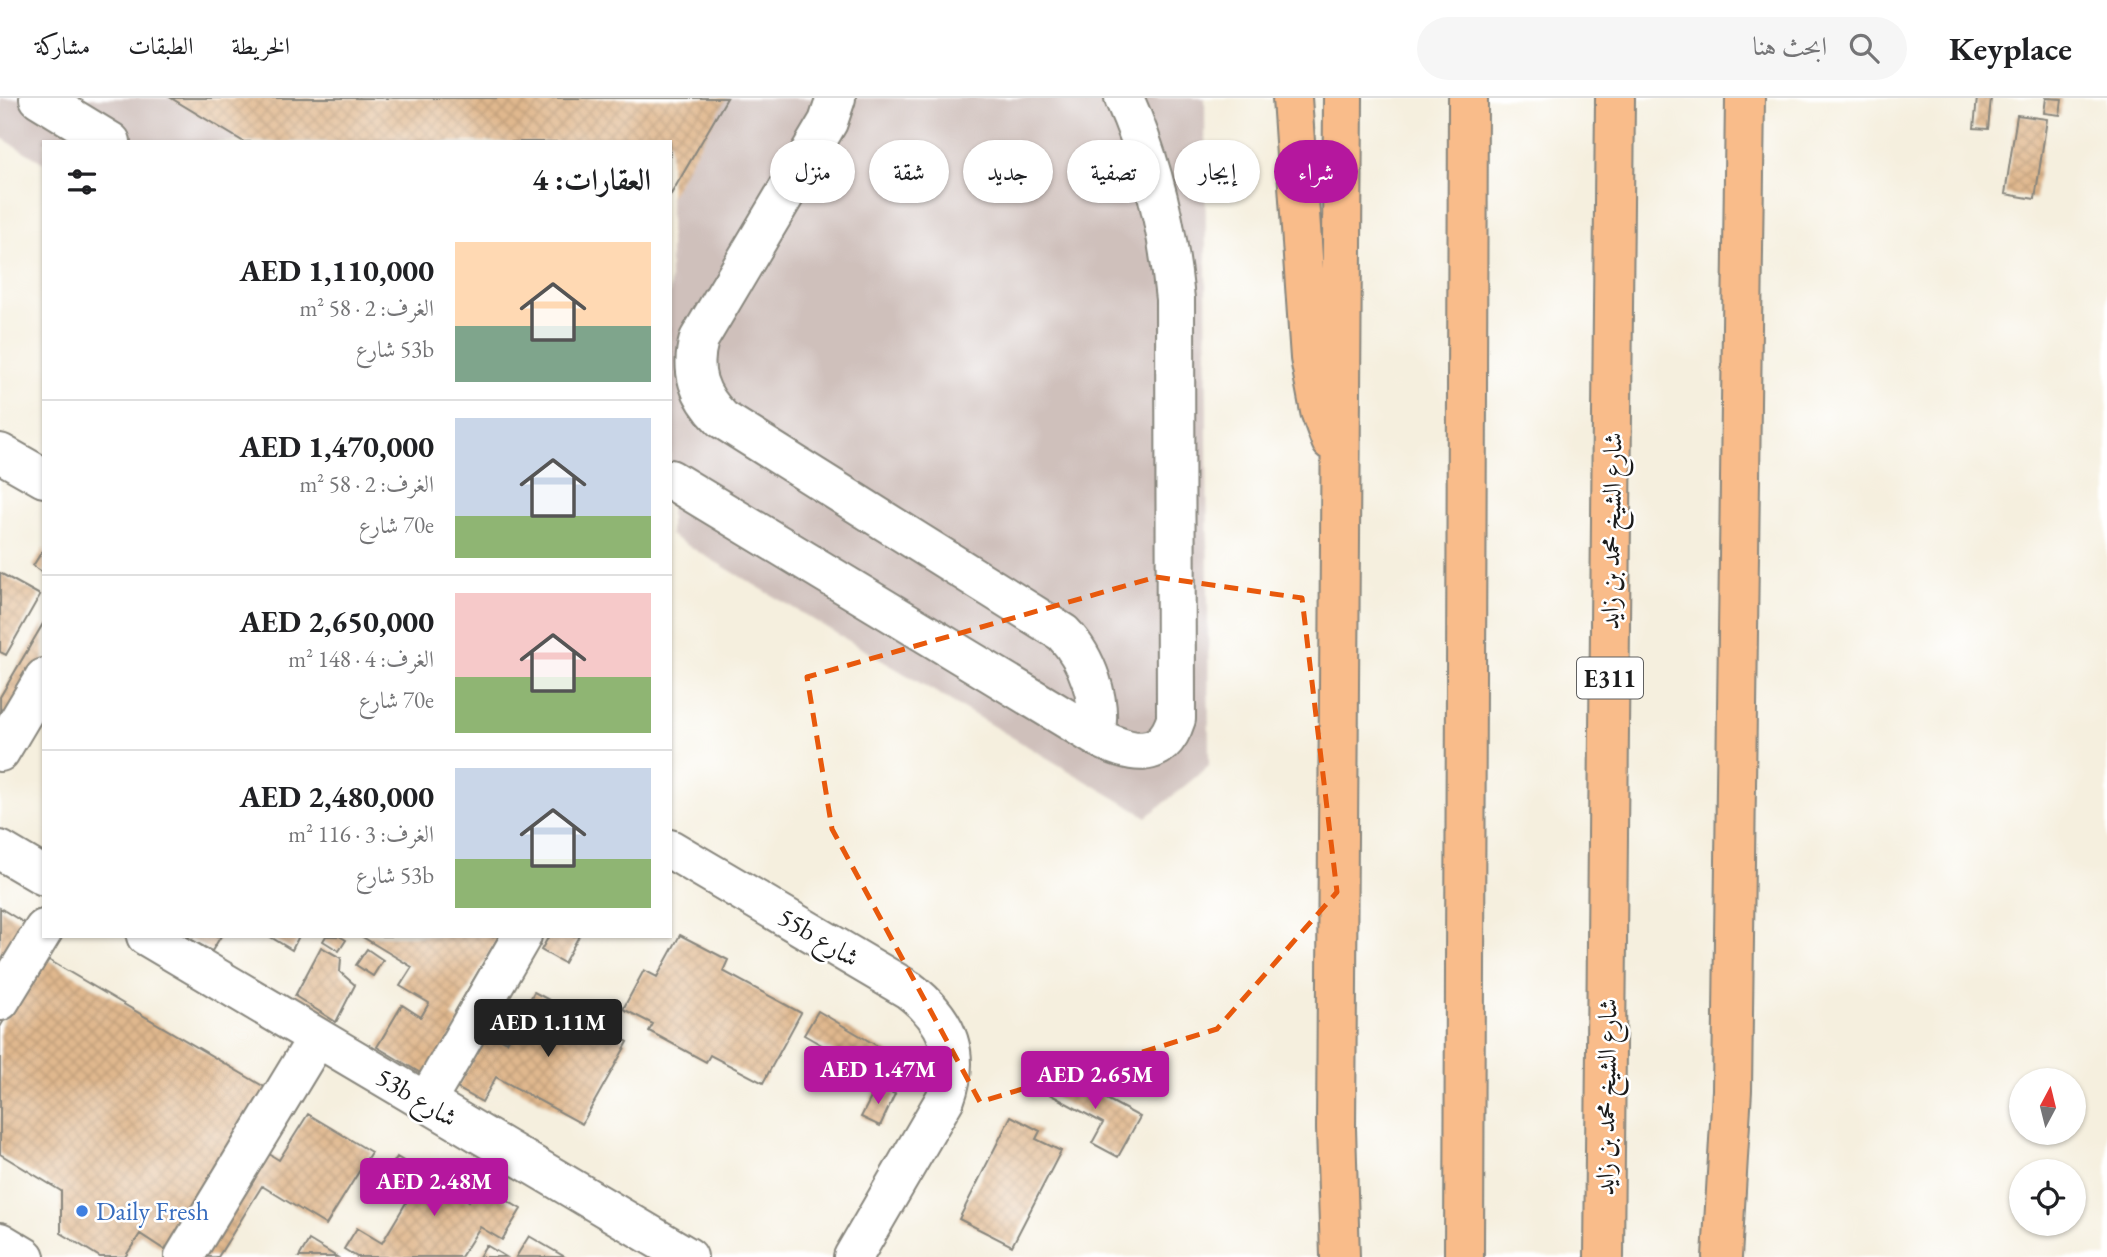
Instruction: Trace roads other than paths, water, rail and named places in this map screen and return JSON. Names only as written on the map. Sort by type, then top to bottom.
[{"type":"highway","points":[[1292,98],[1313,385],[1320,411],[1342,461]]},
{"type":"highway","points":[[1340,1257],[1336,1115],[1343,98]]},
{"type":"highway","points":[[1464,1257],[1468,98]]},
{"type":"highway","name":"شارع الشيخ محمد بن زايد","points":[[1604,1257],[1615,98]]},
{"type":"highway","points":[[1722,1257],[1732,1090],[1745,98]]},
{"type":"street","points":[[39,98],[108,140]]},
{"type":"street","points":[[836,98],[828,122],[699,339],[695,366],[701,393],[722,419],[1063,633],[1082,657],[1098,715],[1096,736]]},
{"type":"street","points":[[672,480],[1096,736],[1123,748],[1149,751],[1159,746],[1167,738],[1176,719],[1175,299],[1170,251],[1160,203],[1149,163],[1124,98]]},
{"type":"street","points":[[0,453],[42,477]]},
{"type":"street","points":[[0,752],[42,681]]},
{"type":"street","points":[[0,850],[42,875]]},
{"type":"street","name":"55b شارع","points":[[672,850],[909,990],[934,1013],[950,1044],[952,1072],[945,1099],[853,1257]]},
{"type":"street","points":[[0,1001],[42,932]]},
{"type":"street","name":"53b شارع","points":[[149,938],[688,1257]]},
{"type":"street","points":[[426,1102],[521,938]]},
{"type":"street","points":[[184,1257],[317,1038]]},
{"type":"street","points":[[0,1242],[25,1257]]},
{"type":"place","name":"Daily Fresh","points":[[82,1211]]}]
